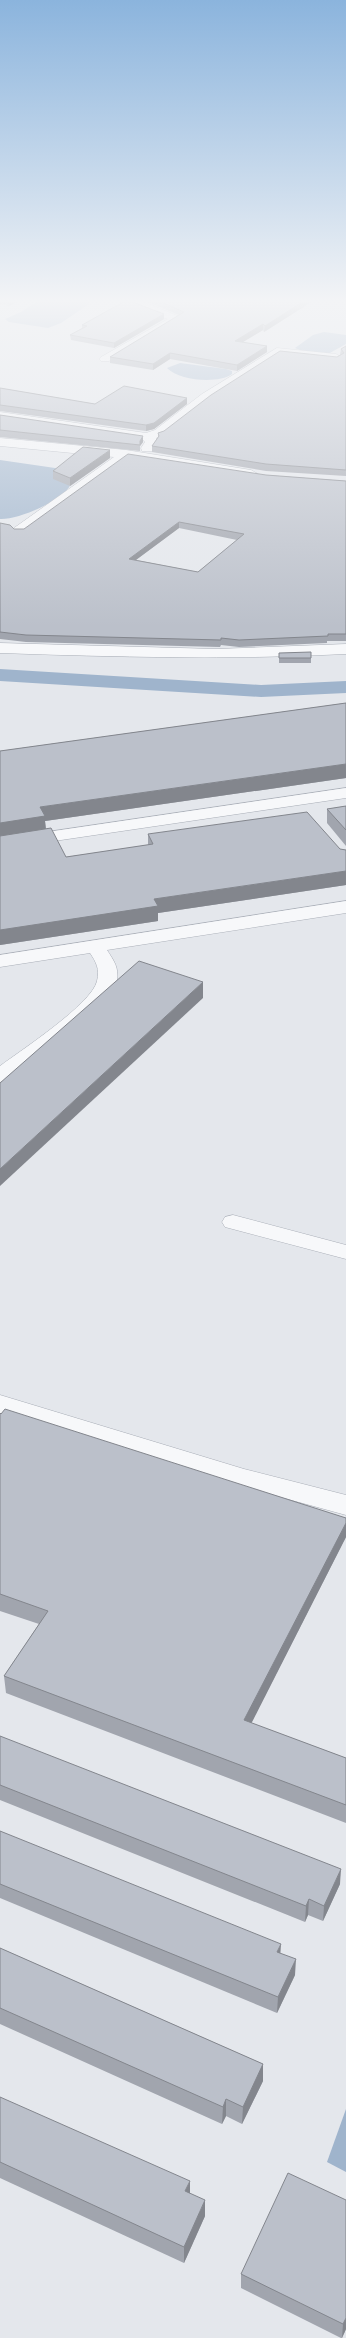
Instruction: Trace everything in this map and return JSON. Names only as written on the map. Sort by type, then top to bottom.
[{"type":"street","points":[[0,416],[147,437],[159,433],[191,408]]},
{"type":"street","points":[[19,531],[131,455],[151,445],[152,441],[147,437]]},
{"type":"street","points":[[0,442],[131,455],[266,476]]},
{"type":"street","points":[[0,648],[129,653],[231,653],[346,649]]},
{"type":"street","points":[[0,844],[346,793]]},
{"type":"street","points":[[296,800],[311,818]]},
{"type":"street","points":[[0,961],[346,907]]},
{"type":"street","points":[[0,1076],[61,1031],[99,996],[107,982],[108,966],[96,947]]},
{"type":"street","points":[[233,1222],[346,1252]]},
{"type":"street","points":[[0,1404],[244,1478],[346,1505]]},
{"type":"water","points":[[0,460],[59,469],[53,477],[71,484],[59,497],[50,503],[28,513],[0,519]]},
{"type":"water","points":[[346,2109],[346,2172],[327,2162]]},
{"type":"building","points":[[23,408],[174,408],[154,423],[146,425]]},
{"type":"building","points":[[194,408],[346,408],[346,470],[266,464],[152,446],[159,436],[158,433],[164,431]]},
{"type":"building","points":[[0,415],[143,436],[140,441],[140,445],[0,430]]},
{"type":"building","points":[[83,447],[110,450],[70,478],[53,471]]},
{"type":"building","points":[[128,454],[266,475],[346,481],[346,634],[239,640],[221,638],[221,640],[26,635],[0,632],[0,523],[10,525],[14,529],[24,529]],"holes":[[[179,522],[244,534],[198,572],[129,559]]]},
{"type":"building","points":[[311,652],[311,658],[279,658],[279,653]]},
{"type":"building","points":[[346,703],[346,764],[40,807],[45,816],[0,823],[0,751]]},
{"type":"building","points":[[346,806],[346,830],[327,809]]},
{"type":"building","points":[[307,812],[340,849],[346,850],[346,871],[154,899],[158,906],[0,930],[0,836],[51,828],[66,857],[153,844],[148,834]]},
{"type":"building","points":[[139,961],[203,982],[0,1169],[0,1083]]},
{"type":"building","points":[[5,1409],[346,1518],[346,1523],[244,1720],[346,1758],[346,1805],[4,1676],[48,1611],[0,1594],[0,1413],[1,1414]]},
{"type":"building","points":[[0,1736],[341,1869],[324,1906],[309,1899],[306,1906],[0,1785]]},
{"type":"building","points":[[0,1831],[281,1944],[277,1952],[296,1959],[278,1997],[0,1884]]},
{"type":"building","points":[[0,1948],[263,2064],[243,2107],[226,2099],[223,2107],[0,2008]]},
{"type":"building","points":[[0,2097],[190,2181],[185,2191],[205,2200],[184,2247],[0,2162]]},
{"type":"building","points":[[288,2173],[346,2200],[346,2318],[343,2324],[241,2274]]},
{"type":"waterway","points":[[0,675],[261,691],[346,687]]}]
